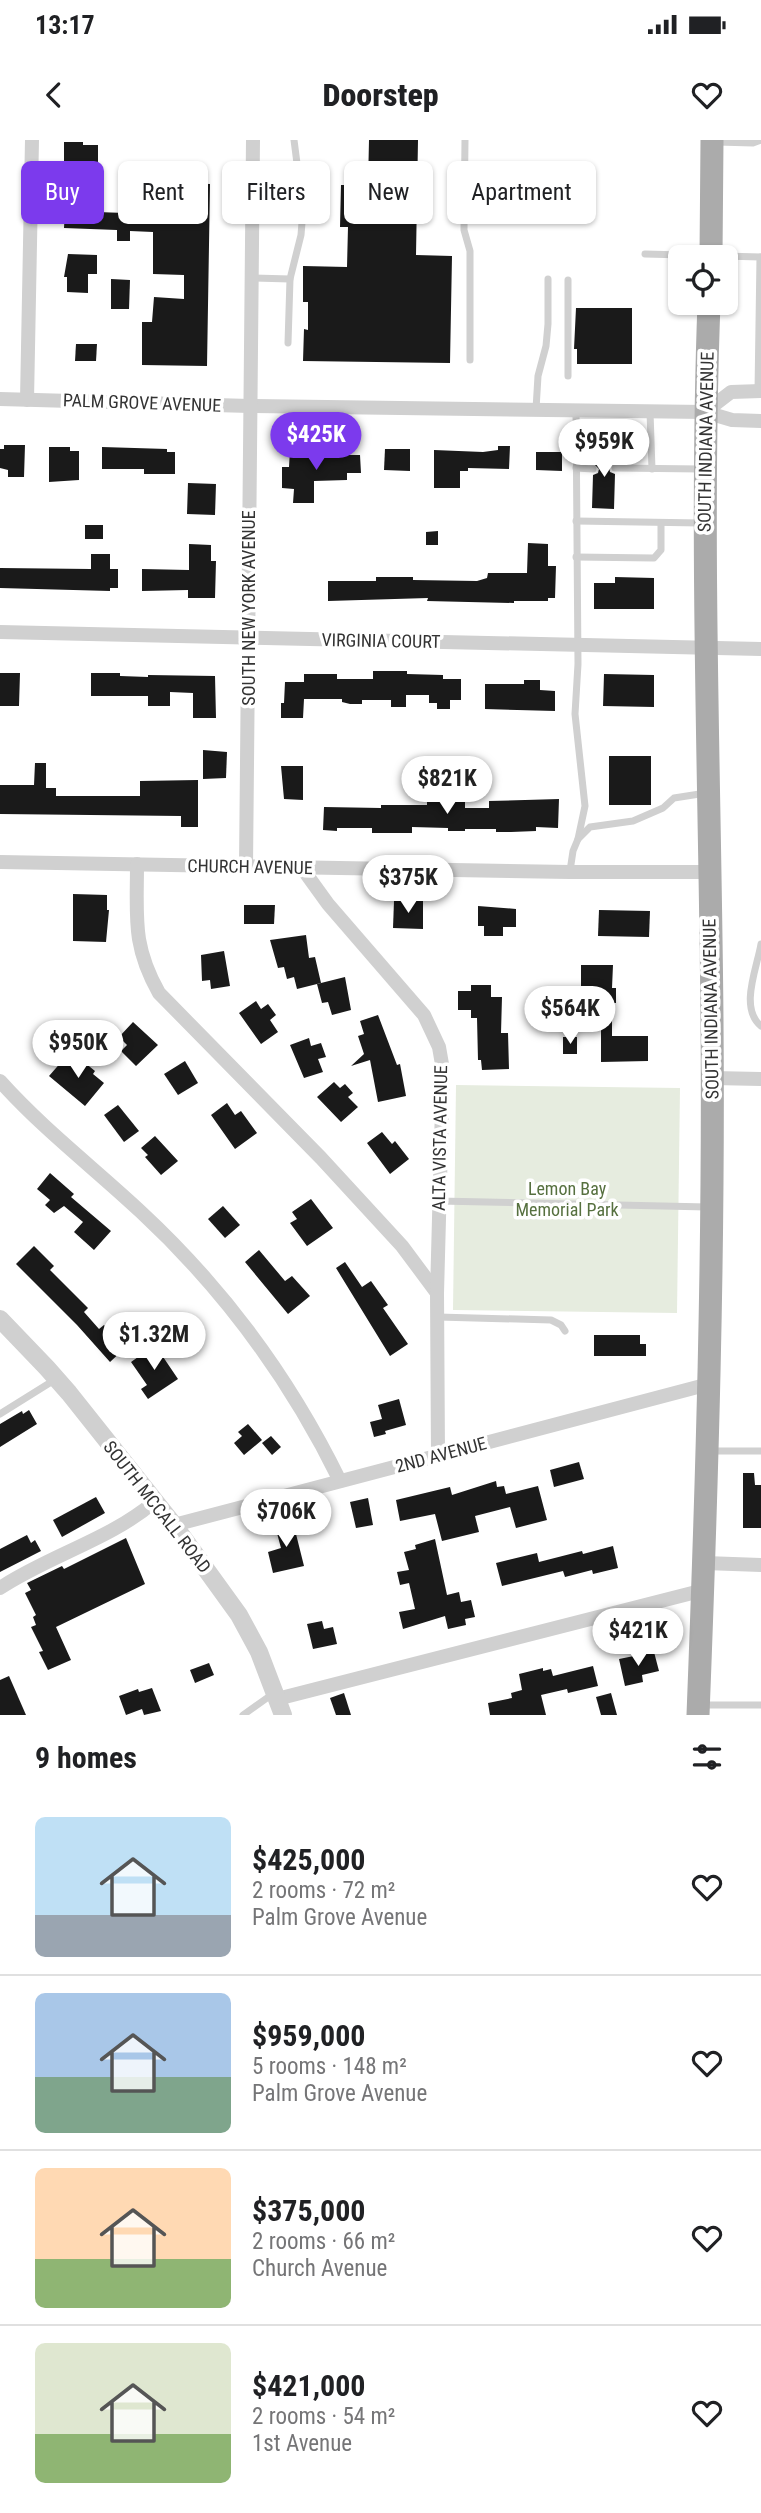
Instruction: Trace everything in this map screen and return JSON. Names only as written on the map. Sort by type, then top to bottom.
[{"type":"main road","points":[[711,245],[712,141]]},
{"type":"main road","name":"SOUTH INDIANA AVENUE","points":[[698,1710],[708,1451],[713,1078],[705,648],[705,411],[709,315]]},
{"type":"street","points":[[27,400],[32,140]]},
{"type":"street","name":"SOUTH NEW YORK AVENUE","points":[[246,867],[253,140]]},
{"type":"street","points":[[705,411],[731,392],[759,391]]},
{"type":"street","name":"PALM GROVE AVENUE","points":[[0,399],[576,411],[705,411]]},
{"type":"street","points":[[705,411],[732,421],[761,421]]},
{"type":"street","name":"VIRGINIA COURT","points":[[0,632],[761,649]]},
{"type":"street","name":"CHURCH AVENUE","points":[[0,862],[710,872]]},
{"type":"street","points":[[137,864],[139,947],[147,971],[159,993],[321,1158],[402,1246],[437,1293]]},
{"type":"street","name":"ALTA VISTA AVENUE","points":[[302,868],[328,904],[424,1015],[439,1047],[443,1070],[437,1293],[438,1455]]},
{"type":"street","points":[[713,1078],[761,1079]]},
{"type":"street","points":[[0,1081],[61,1142],[144,1214],[226,1302],[263,1348],[296,1397],[341,1481]]},
{"type":"street","name":"SOUTH MCCALL ROAD","points":[[0,1319],[57,1379],[174,1525],[239,1615],[259,1652],[279,1702]]},
{"type":"street","name":"2ND AVENUE","points":[[174,1525],[709,1384]]},
{"type":"street","points":[[0,1588],[25,1571],[137,1517],[154,1502]]},
{"type":"street","points":[[705,1563],[761,1565]]},
{"type":"street","points":[[279,1702],[704,1590]]},
{"type":"lane","points":[[288,343],[290,279],[302,225],[302,194],[294,140]]},
{"type":"lane","points":[[465,140],[464,230],[470,251],[470,360]]},
{"type":"lane","points":[[712,141],[753,143],[761,140]]},
{"type":"lane","points":[[645,254],[668,255]]},
{"type":"lane","points":[[738,257],[761,257],[759,391]]},
{"type":"lane","points":[[252,278],[290,279]]},
{"type":"lane","points":[[536,410],[538,376],[548,324],[548,279]]},
{"type":"lane","points":[[568,279],[569,376]]},
{"type":"lane","points":[[570,872],[585,806],[575,714],[578,664],[576,411]]},
{"type":"lane","points":[[650,412],[652,468]]},
{"type":"lane","points":[[576,468],[593,468]]},
{"type":"lane","points":[[615,468],[705,470]]},
{"type":"lane","points":[[576,521],[705,523]]},
{"type":"lane","points":[[576,557],[654,558],[661,550],[661,523]]},
{"type":"lane","points":[[578,839],[590,827],[634,821],[663,808],[674,798],[708,793]]},
{"type":"lane","points":[[761,944],[753,975],[751,1000],[754,1018],[761,1026]]},
{"type":"lane","points":[[439,1201],[711,1207]]},
{"type":"lane","points":[[437,1317],[551,1320],[561,1325],[565,1331]]},
{"type":"lane","points":[[0,1415],[57,1379]]},
{"type":"lane","points":[[708,1451],[761,1451]]},
{"type":"lane","points":[[243,1715],[279,1702]]},
{"type":"lane","points":[[698,1710],[761,1705]]},
{"type":"green space","name":"Lemon Bay Memorial Park","points":[[456,1085],[680,1088],[677,1313],[453,1310]]},
{"type":"building","points":[[369,140],[418,140],[418,161],[369,161]]},
{"type":"building","points":[[64,142],[98,145],[98,161],[64,161]]},
{"type":"building","points":[[210,184],[207,366],[142,365],[142,322],[152,322],[154,297],[184,299],[184,275],[153,274],[153,232],[130,231],[130,241],[117,241],[117,230],[64,228],[64,224],[104,224],[104,212],[118,213],[118,224],[208,224]]},
{"type":"building","points":[[341,185],[344,185],[344,224],[417,224],[416,255],[452,256],[450,363],[303,361],[304,329],[308,330],[308,302],[303,302],[303,266],[347,267],[348,227],[340,227]]},
{"type":"building","points":[[68,254],[97,255],[97,274],[88,274],[88,293],[67,292],[67,277],[64,277]]},
{"type":"building","points":[[111,279],[130,280],[129,309],[111,309]]},
{"type":"building","points":[[576,308],[632,308],[632,364],[577,364],[577,349],[574,349]]},
{"type":"building","points":[[76,344],[97,344],[96,361],[75,361]]},
{"type":"building","points":[[4,445],[25,445],[24,477],[8,477],[8,470],[0,468],[0,449],[4,449]]},
{"type":"building","points":[[498,446],[510,446],[509,469],[468,468],[468,471],[460,471],[460,488],[434,488],[434,450],[483,452],[498,450]]},
{"type":"building","points":[[49,447],[70,447],[70,451],[79,451],[79,480],[49,482]]},
{"type":"building","points":[[102,447],[167,449],[167,452],[175,452],[175,474],[144,474],[144,469],[102,469]]},
{"type":"building","points":[[593,448],[615,449],[615,462],[609,467],[610,472],[615,474],[614,509],[592,508],[593,475],[598,473],[599,469],[593,463]]},
{"type":"building","points":[[385,449],[410,449],[410,471],[384,470]]},
{"type":"building","points":[[290,450],[315,451],[315,455],[360,455],[361,473],[347,473],[347,480],[314,481],[314,503],[293,503],[294,489],[282,488],[282,467],[289,467]]},
{"type":"building","points":[[536,452],[562,452],[562,471],[536,470]]},
{"type":"building","points":[[188,483],[216,484],[215,515],[187,514]]},
{"type":"building","points":[[85,525],[103,525],[103,539],[85,539]]},
{"type":"building","points":[[438,531],[438,545],[426,545],[426,532]]},
{"type":"building","points":[[528,543],[548,544],[548,566],[556,566],[555,598],[548,598],[548,601],[427,601],[428,598],[328,601],[328,581],[376,581],[376,577],[413,577],[413,580],[477,581],[487,578],[488,573],[527,573]]},
{"type":"building","points":[[189,544],[211,545],[211,561],[216,561],[215,598],[188,598],[188,590],[142,591],[142,569],[189,570]]},
{"type":"building","points":[[91,554],[110,554],[110,569],[118,569],[118,588],[110,588],[110,591],[0,588],[0,568],[91,569]]},
{"type":"building","points":[[615,577],[654,578],[654,609],[594,609],[594,583],[615,583]]},
{"type":"building","points":[[373,671],[407,671],[407,674],[443,675],[443,679],[461,679],[461,700],[450,700],[450,709],[437,709],[437,703],[429,703],[429,695],[406,695],[406,707],[391,707],[391,700],[362,700],[362,704],[350,704],[342,702],[342,699],[304,699],[303,718],[281,718],[285,682],[304,682],[304,674],[337,674],[337,679],[373,679]]},
{"type":"building","points":[[0,673],[20,673],[19,706],[0,706]]},
{"type":"building","points":[[91,673],[148,677],[215,676],[216,718],[193,718],[193,693],[170,692],[170,706],[148,706],[148,696],[91,696]]},
{"type":"building","points":[[604,674],[654,675],[654,707],[603,706]]},
{"type":"building","points":[[524,680],[540,680],[540,690],[555,691],[555,711],[485,709],[485,684],[524,684]]},
{"type":"building","points":[[203,750],[227,752],[226,778],[203,779]]},
{"type":"building","points":[[609,756],[651,756],[651,805],[609,805]]},
{"type":"building","points":[[35,763],[46,763],[46,788],[56,788],[56,796],[140,796],[140,781],[198,780],[198,827],[181,827],[181,816],[0,814],[0,785],[34,785]]},
{"type":"building","points":[[281,766],[303,766],[303,800],[284,799]]},
{"type":"building","points":[[427,795],[465,796],[465,808],[489,808],[489,801],[559,799],[558,828],[536,827],[536,831],[496,832],[496,829],[448,831],[448,828],[412,827],[412,833],[372,833],[372,828],[323,830],[324,807],[381,808],[381,805],[427,805]]},
{"type":"building","points":[[73,894],[107,895],[109,910],[106,942],[73,941]]},
{"type":"building","points":[[394,901],[423,901],[423,929],[393,928]]},
{"type":"building","points":[[244,905],[275,905],[274,924],[244,924]]},
{"type":"building","points":[[478,906],[516,909],[516,927],[503,927],[503,936],[484,936],[484,926],[478,926]]},
{"type":"building","points":[[599,910],[650,911],[649,937],[598,936]]},
{"type":"building","points":[[306,935],[309,958],[315,957],[321,983],[297,989],[294,977],[287,979],[284,967],[278,968],[270,940]]},
{"type":"building","points":[[224,951],[230,986],[211,989],[210,980],[202,981],[201,955]]},
{"type":"building","points":[[581,965],[613,965],[612,988],[616,988],[616,1003],[612,1003],[612,1036],[648,1036],[648,1061],[601,1062],[601,1023],[581,1023]]},
{"type":"building","points":[[345,977],[351,1010],[332,1015],[328,1002],[322,1003],[317,984]]},
{"type":"building","points":[[471,985],[491,985],[491,997],[502,997],[501,1033],[508,1033],[509,1069],[482,1070],[481,1060],[478,1060],[477,1018],[471,1018],[471,1010],[458,1010],[458,991],[471,991]]},
{"type":"building","points":[[256,1001],[261,1009],[268,1004],[276,1015],[270,1020],[278,1032],[261,1044],[239,1013]]},
{"type":"building","points":[[378,1015],[397,1065],[400,1064],[406,1096],[378,1102],[370,1060],[351,1066],[364,1054],[358,1036],[364,1034],[360,1021]]},
{"type":"building","points":[[133,1022],[158,1045],[136,1066],[121,1051],[127,1045],[119,1037]]},
{"type":"building","points":[[563,1037],[577,1037],[577,1054],[563,1054]]},
{"type":"building","points":[[309,1038],[311,1046],[321,1043],[326,1057],[318,1059],[323,1072],[304,1078],[290,1045]]},
{"type":"building","points":[[79,1058],[95,1071],[93,1074],[104,1083],[85,1106],[49,1076],[63,1060],[72,1067]]},
{"type":"building","points":[[185,1061],[198,1083],[178,1095],[164,1074]]},
{"type":"building","points":[[334,1082],[340,1088],[345,1084],[353,1093],[348,1097],[358,1107],[341,1122],[317,1097]]},
{"type":"building","points":[[227,1103],[235,1115],[241,1111],[257,1133],[235,1149],[211,1115]]},
{"type":"building","points":[[118,1105],[139,1131],[124,1142],[104,1115]]},
{"type":"building","points":[[382,1132],[392,1144],[395,1141],[409,1159],[390,1174],[367,1143]]},
{"type":"building","points":[[155,1136],[178,1161],[161,1175],[145,1157],[148,1155],[141,1148]]},
{"type":"building","points":[[50,1173],[74,1194],[71,1197],[111,1231],[94,1250],[74,1232],[83,1222],[64,1206],[54,1213],[45,1205],[50,1200],[37,1189]]},
{"type":"building","points":[[311,1199],[333,1228],[307,1246],[290,1223],[297,1219],[292,1212]]},
{"type":"building","points":[[223,1206],[240,1225],[225,1238],[208,1219]]},
{"type":"building","points":[[34,1246],[54,1266],[50,1270],[88,1308],[84,1312],[99,1329],[104,1325],[124,1349],[110,1362],[16,1264]]},
{"type":"building","points":[[259,1250],[285,1281],[292,1276],[310,1296],[288,1314],[245,1262]]},
{"type":"building","points":[[345,1262],[362,1287],[371,1281],[388,1305],[383,1308],[408,1344],[390,1356],[336,1268]]},
{"type":"building","points":[[594,1335],[640,1335],[640,1344],[646,1344],[646,1356],[594,1356]]},
{"type":"building","points":[[155,1345],[178,1379],[148,1399],[141,1389],[147,1385],[131,1362]]},
{"type":"building","points":[[399,1399],[406,1425],[374,1437],[370,1422],[382,1419],[378,1405]]},
{"type":"building","points":[[29,1410],[37,1424],[0,1447],[0,1424],[22,1411],[23,1414]]},
{"type":"building","points":[[248,1424],[262,1440],[244,1455],[234,1443],[242,1436],[238,1432]]},
{"type":"building","points":[[271,1436],[281,1447],[272,1455],[262,1443]]},
{"type":"building","points":[[579,1462],[584,1479],[554,1487],[550,1470]]},
{"type":"building","points":[[743,1473],[754,1473],[755,1485],[761,1485],[761,1528],[743,1528]]},
{"type":"building","points":[[496,1481],[497,1487],[504,1486],[506,1494],[538,1486],[547,1520],[516,1528],[510,1507],[475,1516],[479,1532],[442,1541],[435,1514],[400,1521],[396,1500],[450,1487],[452,1495]]},
{"type":"building","points":[[96,1497],[105,1513],[62,1537],[53,1520]]},
{"type":"building","points":[[368,1498],[373,1525],[356,1528],[350,1502]]},
{"type":"building","points":[[287,1519],[290,1531],[295,1530],[304,1566],[273,1573],[268,1552],[281,1548],[274,1522]]},
{"type":"building","points":[[27,1535],[31,1543],[35,1540],[41,1551],[0,1572],[0,1549]]},
{"type":"building","points":[[126,1538],[145,1584],[56,1627],[71,1660],[48,1670],[39,1652],[43,1651],[31,1627],[36,1625],[33,1617],[36,1615],[25,1593],[31,1590],[27,1583],[62,1566],[64,1569]]},
{"type":"building","points":[[435,1539],[447,1595],[459,1592],[461,1602],[471,1600],[475,1617],[465,1619],[466,1625],[448,1629],[445,1616],[403,1629],[399,1612],[415,1609],[409,1583],[400,1585],[397,1572],[409,1570],[404,1552],[416,1549],[415,1545]]},
{"type":"building","points":[[613,1546],[618,1568],[593,1574],[592,1570],[565,1577],[563,1571],[502,1586],[496,1563],[537,1553],[539,1562]]},
{"type":"building","points":[[322,1621],[324,1629],[333,1627],[337,1644],[313,1649],[307,1624]]},
{"type":"building","points":[[654,1652],[659,1671],[642,1675],[643,1682],[625,1686],[619,1659]]},
{"type":"building","points":[[209,1663],[214,1675],[195,1683],[190,1670]]},
{"type":"building","points":[[593,1666],[598,1686],[568,1693],[567,1689],[541,1695],[546,1715],[490,1715],[488,1703],[512,1698],[511,1693],[522,1690],[519,1674],[543,1668],[543,1671],[551,1669],[553,1676]]},
{"type":"building","points":[[9,1676],[26,1715],[0,1715],[0,1680]]},
{"type":"building","points":[[152,1688],[161,1711],[144,1715],[142,1709],[126,1715],[119,1696],[138,1689],[139,1692]]},
{"type":"building","points":[[344,1693],[351,1715],[336,1715],[330,1698]]},
{"type":"building","points":[[611,1693],[617,1715],[601,1715],[596,1697]]}]
